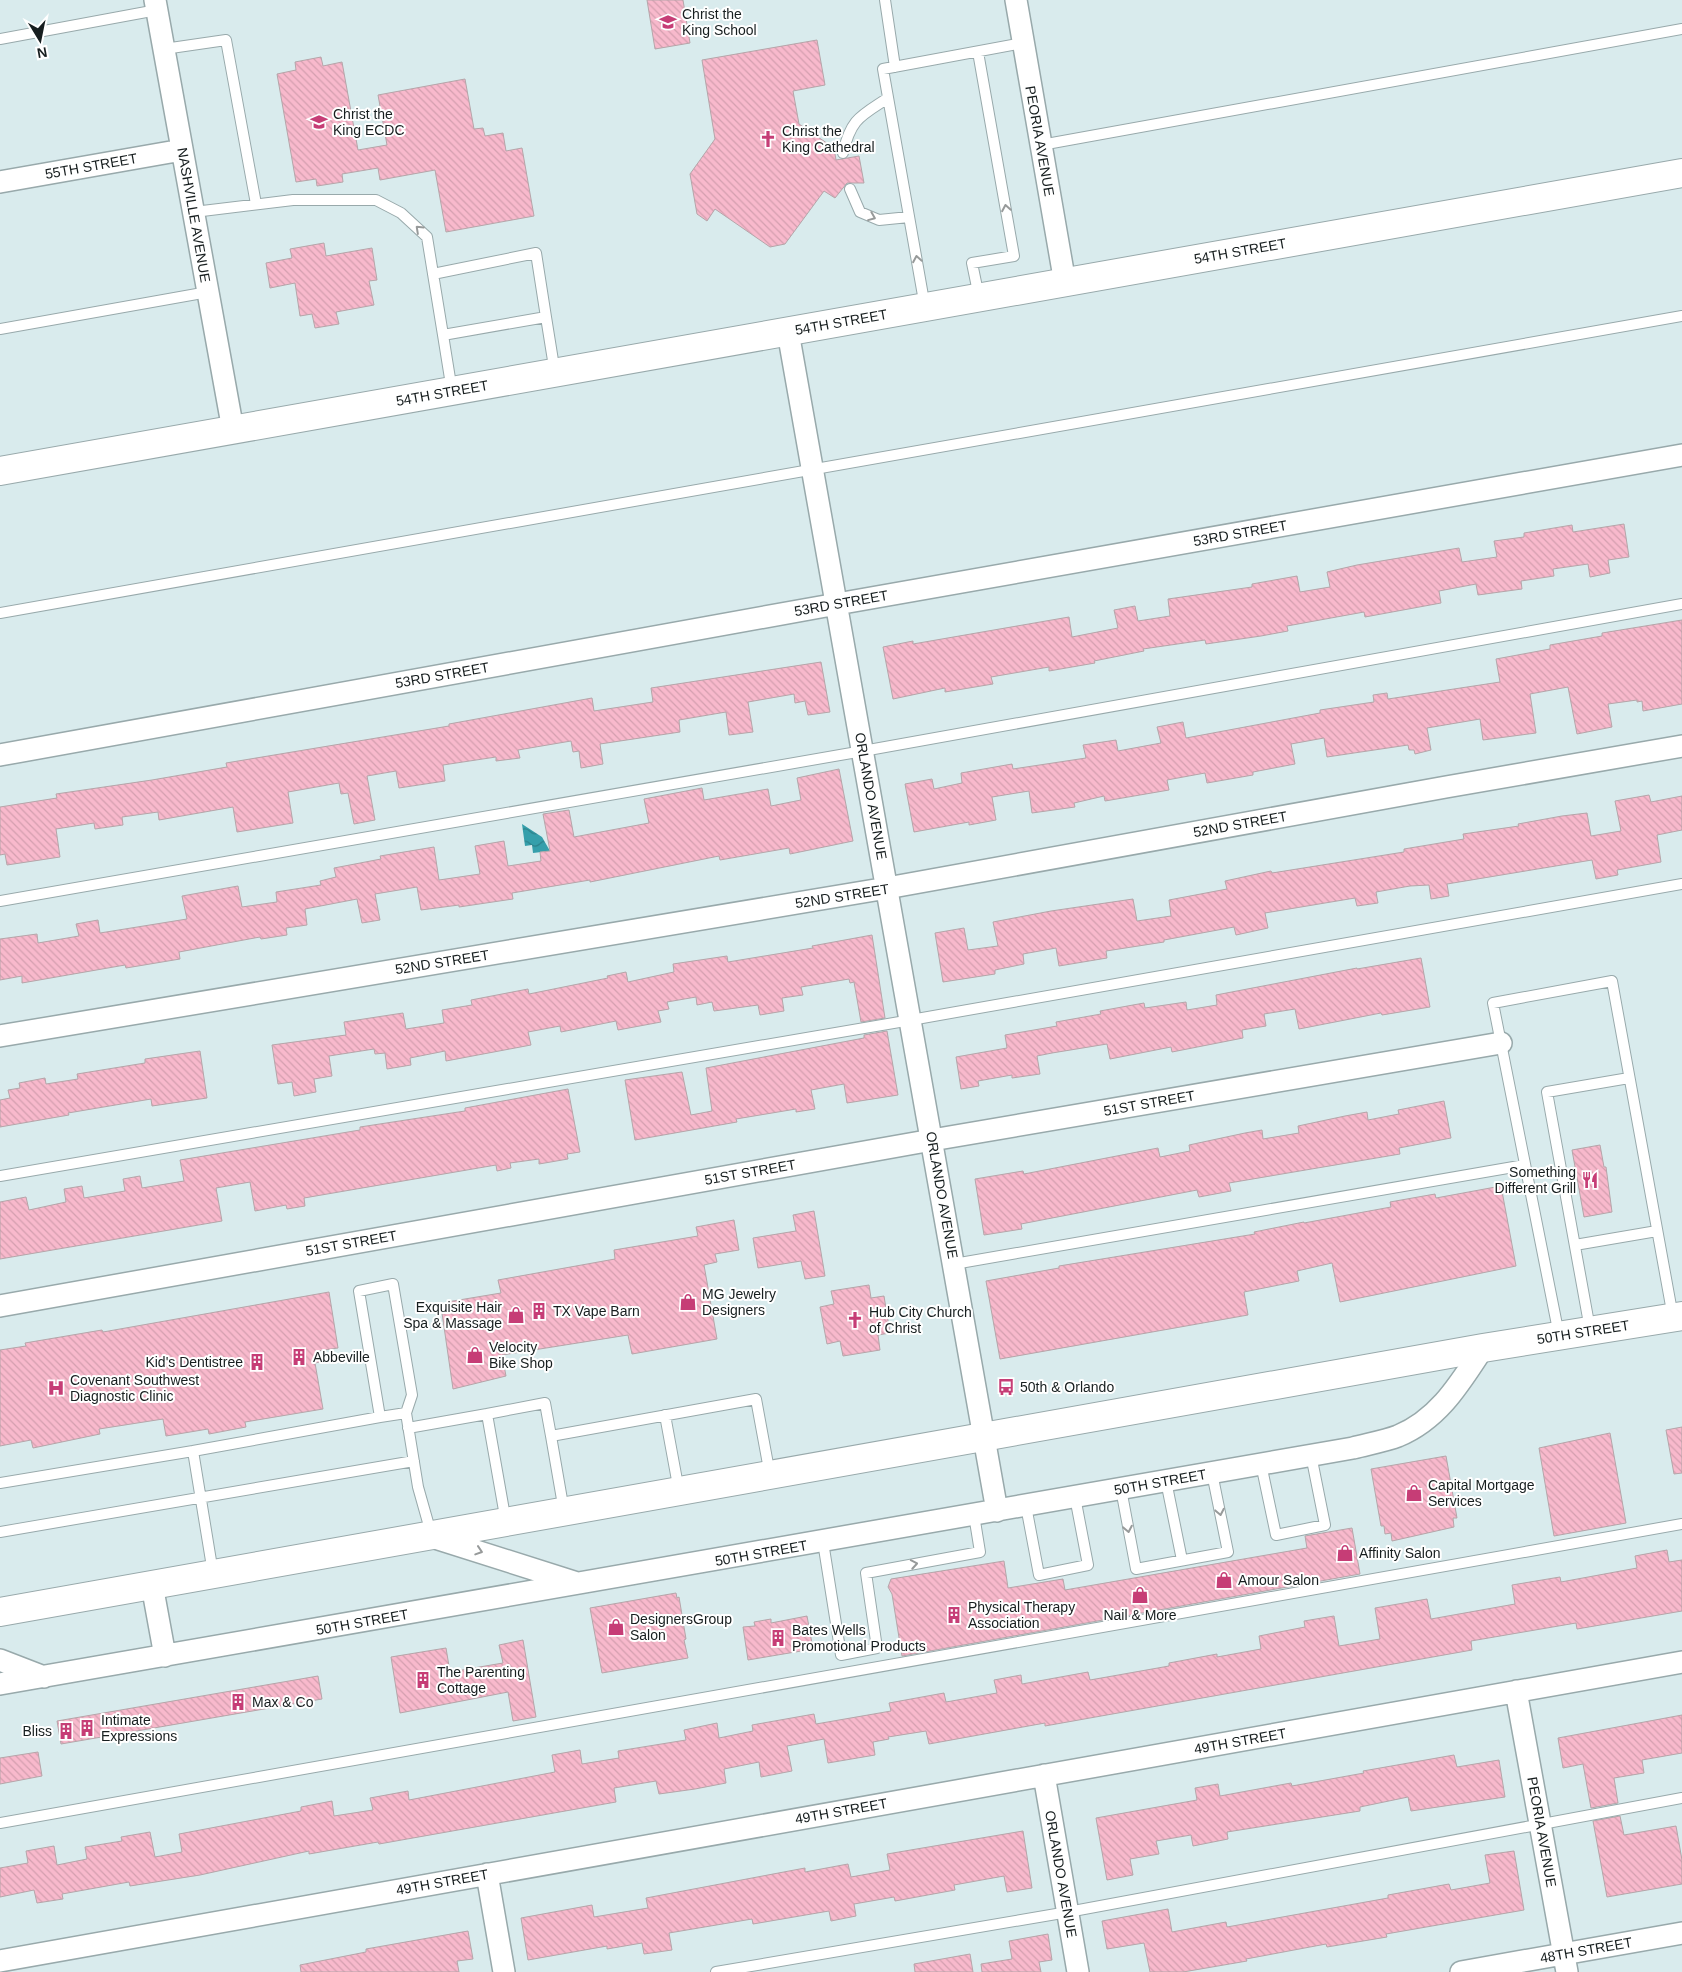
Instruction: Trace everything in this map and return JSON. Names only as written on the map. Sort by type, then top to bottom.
[{"type":"main road","name":"54TH STREET","points":[[0,471],[1682,173]]},
{"type":"main road","name":"50TH STREET","points":[[0,1612],[432,1537],[1484,1348],[1677,1317]]},
{"type":"street","name":"PEORIA AVENUE","points":[[1017,0],[1065,282]]},
{"type":"street","name":"NASHVILLE AVENUE","points":[[156,5],[233,430]]},
{"type":"street","name":"55TH STREET","points":[[0,182],[182,150]]},
{"type":"street","name":"ORLANDO AVENUE","points":[[788,332],[998,1511]]},
{"type":"street","name":"53RD STREET","points":[[0,755],[837,604],[1682,456]]},
{"type":"street","name":"52ND STREET","points":[[0,1036],[887,888],[1446,786],[1682,746]]},
{"type":"street","name":"51ST STREET","points":[[0,1306],[932,1140],[1501,1043]]},
{"type":"street","name":"50TH STREET","points":[[0,1684],[1353,1448],[1398,1436],[1424,1422],[1445,1403],[1484,1348]]},
{"type":"street","points":[[432,1537],[581,1584]]},
{"type":"street","points":[[152,1585],[165,1656]]},
{"type":"street","points":[[0,1660],[44,1677]]},
{"type":"street","name":"49TH STREET","points":[[0,1961],[1682,1662]]},
{"type":"street","name":"PEORIA AVENUE","points":[[1516,1691],[1566,1963]]},
{"type":"street","name":"ORLANDO AVENUE","points":[[1044,1775],[1078,1972]]},
{"type":"street","points":[[487,1874],[504,1972]]},
{"type":"street","name":"48TH STREET","points":[[1461,1972],[1566,1963],[1682,1933]]},
{"type":"lane","points":[[884,0],[894,67]]},
{"type":"lane","points":[[0,38],[156,5]]},
{"type":"lane","points":[[1041,145],[1682,29]]},
{"type":"lane","points":[[164,49],[226,40],[256,204]]},
{"type":"lane","points":[[925,307],[883,69],[1024,43]]},
{"type":"lane","points":[[978,52],[1014,256],[972,263],[979,298]]},
{"type":"lane","points":[[843,152],[848,131],[861,116],[888,98]]},
{"type":"lane","points":[[850,189],[860,212],[879,220],[909,217]]},
{"type":"lane","points":[[194,212],[293,200],[376,200],[402,213],[427,237],[452,391]]},
{"type":"lane","points":[[433,274],[536,254],[555,373]]},
{"type":"lane","points":[[0,329],[208,292]]},
{"type":"lane","points":[[0,613],[1682,316]]},
{"type":"lane","points":[[443,335],[546,317]]},
{"type":"lane","points":[[0,901],[863,752],[1682,604]]},
{"type":"lane","points":[[0,1176],[910,1020],[1682,884]]},
{"type":"lane","points":[[1559,1336],[1493,1002],[1612,981],[1657,1231],[1677,1317]]},
{"type":"lane","points":[[1590,1330],[1547,1092],[1629,1078]]},
{"type":"lane","points":[[954,1264],[1525,1165]]},
{"type":"lane","points":[[1575,1245],[1657,1231]]},
{"type":"lane","points":[[380,1416],[359,1291],[393,1284],[412,1395],[406,1413],[408,1428],[418,1487],[432,1537]]},
{"type":"lane","points":[[551,1436],[756,1399],[770,1476]]},
{"type":"lane","points":[[408,1428],[545,1403],[564,1513]]},
{"type":"lane","points":[[0,1482],[193,1451],[380,1416],[406,1413]]},
{"type":"lane","points":[[487,1414],[507,1523]]},
{"type":"lane","points":[[665,1416],[680,1492]]},
{"type":"lane","points":[[193,1451],[213,1574]]},
{"type":"lane","points":[[1261,1464],[1276,1535],[1325,1525],[1311,1455]]},
{"type":"lane","points":[[0,1532],[414,1461]]},
{"type":"lane","points":[[1121,1489],[1136,1569],[1228,1552],[1212,1473]]},
{"type":"lane","points":[[1166,1481],[1182,1560]]},
{"type":"lane","points":[[1026,1506],[1039,1575],[1088,1565],[1075,1497]]},
{"type":"lane","points":[[822,1542],[841,1655],[877,1648],[866,1572],[980,1552],[974,1515]]},
{"type":"lane","points":[[0,1823],[1682,1524]]},
{"type":"lane","points":[[716,1972],[1068,1912],[1682,1798]]},
{"type":"water","points":[[522,824],[542,837],[550,851],[533,853],[532,845],[525,846]]},
{"type":"building","name":"Christ the King School","points":[[647,0],[683,0],[690,43],[655,49]]},
{"type":"building","name":"Christ the King Cathedral","points":[[817,40],[825,85],[793,91],[799,124],[834,148],[836,160],[859,156],[864,183],[847,183],[835,198],[824,191],[785,244],[770,247],[715,209],[707,221],[697,214],[690,174],[715,139],[702,60]]},
{"type":"building","points":[[321,57],[323,66],[342,62],[358,150],[387,145],[378,95],[465,79],[474,129],[483,128],[485,136],[503,133],[506,151],[522,148],[534,216],[446,232],[435,170],[380,180],[378,168],[342,174],[343,182],[317,186],[316,179],[296,182],[277,74],[296,70],[295,62]]},
{"type":"building","points":[[324,243],[326,256],[372,248],[377,280],[369,281],[374,305],[336,312],[339,324],[315,328],[312,314],[300,316],[295,283],[270,288],[266,263],[292,258],[290,249]]},
{"type":"building","points":[[1624,524],[1629,557],[1608,560],[1610,573],[1590,577],[1588,564],[1553,569],[1554,576],[1521,581],[1522,589],[1478,595],[1476,584],[1439,591],[1441,603],[1365,617],[1364,612],[1287,626],[1288,631],[1261,636],[1206,644],[1205,640],[1143,649],[1144,651],[1094,661],[1095,663],[1049,671],[1049,667],[991,677],[993,684],[945,692],[945,688],[893,699],[883,647],[913,641],[913,644],[1069,617],[1072,637],[1118,628],[1114,610],[1135,606],[1138,621],[1170,616],[1168,599],[1252,587],[1252,584],[1297,576],[1300,592],[1330,587],[1327,572],[1357,565],[1459,548],[1462,562],[1497,557],[1494,541],[1524,537],[1524,533],[1572,525],[1573,532]]},
{"type":"building","points":[[1682,620],[1682,704],[1643,711],[1642,701],[1637,702],[1637,700],[1608,704],[1612,727],[1577,734],[1568,687],[1530,694],[1536,733],[1483,740],[1480,719],[1427,728],[1431,750],[1415,754],[1414,750],[1409,750],[1408,745],[1327,757],[1324,738],[1291,744],[1295,764],[1253,772],[1253,775],[1207,783],[1205,773],[1167,780],[1169,790],[1105,801],[1104,796],[1074,803],[1075,807],[1032,813],[1029,791],[992,797],[996,820],[969,825],[969,822],[914,832],[905,784],[932,779],[934,789],[962,783],[961,773],[1012,764],[1013,769],[1086,758],[1083,745],[1116,740],[1118,751],[1161,743],[1157,727],[1183,722],[1186,738],[1320,713],[1320,710],[1374,702],[1373,695],[1387,693],[1388,699],[1500,682],[1496,659],[1550,649],[1550,645],[1602,636],[1602,633]]},
{"type":"building","points":[[821,662],[830,712],[808,715],[805,701],[795,703],[794,694],[748,702],[753,732],[729,735],[726,712],[679,720],[680,732],[600,744],[603,764],[581,768],[579,751],[573,752],[571,741],[518,750],[520,758],[496,761],[496,757],[443,765],[445,781],[399,788],[396,771],[367,776],[375,820],[354,824],[348,793],[341,794],[339,783],[288,792],[293,823],[237,832],[233,807],[159,820],[158,812],[122,817],[123,825],[95,829],[94,823],[56,829],[60,857],[7,865],[5,854],[0,855],[0,807],[57,798],[56,794],[227,767],[226,763],[449,726],[449,724],[592,698],[594,711],[653,702],[651,688]]},
{"type":"building","points":[[839,769],[853,841],[790,854],[789,848],[720,860],[719,856],[590,882],[590,880],[512,893],[513,899],[459,907],[459,905],[421,910],[417,887],[375,894],[380,920],[362,923],[357,899],[305,909],[307,925],[286,928],[287,935],[261,939],[260,937],[179,952],[180,959],[126,968],[125,965],[22,983],[22,976],[0,980],[0,939],[37,934],[38,943],[79,936],[76,924],[98,920],[100,933],[187,919],[182,896],[238,886],[242,907],[277,902],[276,892],[321,885],[320,881],[336,877],[334,868],[381,859],[380,856],[434,847],[439,880],[480,874],[475,846],[504,841],[508,866],[541,861],[540,852],[550,851],[543,814],[569,810],[574,837],[649,823],[644,799],[702,788],[704,800],[768,789],[771,806],[801,800],[797,778]]},
{"type":"building","points":[[1649,795],[1651,802],[1682,796],[1682,830],[1657,835],[1661,862],[1617,870],[1618,875],[1596,879],[1592,860],[1447,884],[1449,896],[1431,899],[1429,885],[1410,886],[1376,892],[1378,903],[1357,906],[1355,898],[1265,913],[1268,928],[1236,935],[1234,927],[1164,940],[1164,942],[1106,951],[1107,958],[1059,966],[1056,948],[1023,954],[1024,964],[995,970],[995,974],[943,982],[935,933],[964,928],[968,950],[998,946],[993,922],[1133,899],[1137,921],[1171,916],[1169,900],[1227,889],[1225,881],[1271,871],[1272,873],[1404,852],[1404,849],[1464,839],[1463,834],[1519,826],[1518,824],[1562,816],[1587,813],[1591,836],[1621,831],[1615,801]]},
{"type":"building","points":[[872,935],[885,1018],[861,1022],[854,982],[850,983],[849,979],[801,987],[803,995],[782,998],[784,1011],[760,1015],[758,1005],[714,1011],[712,1002],[697,1005],[696,997],[667,1002],[669,1009],[658,1011],[661,1022],[618,1030],[616,1021],[561,1032],[560,1026],[528,1032],[531,1045],[446,1061],[445,1051],[410,1058],[411,1065],[387,1069],[385,1053],[375,1054],[374,1049],[329,1056],[332,1076],[314,1079],[316,1092],[294,1096],[292,1082],[278,1084],[272,1045],[346,1035],[344,1022],[403,1013],[406,1029],[444,1023],[442,1010],[472,1005],[471,1000],[528,989],[529,994],[608,978],[607,976],[626,972],[628,982],[674,972],[673,964],[727,956],[728,962],[813,948],[812,946]]},
{"type":"building","points":[[1421,958],[1430,1007],[1382,1015],[1381,1013],[1299,1029],[1295,1009],[1264,1014],[1266,1026],[1242,1030],[1243,1038],[1172,1052],[1171,1047],[1110,1059],[1107,1044],[1052,1053],[1037,1056],[1040,1074],[1012,1078],[1012,1075],[978,1081],[979,1086],[961,1089],[956,1057],[1007,1048],[1005,1035],[1057,1026],[1056,1022],[1101,1014],[1100,1011],[1144,1003],[1145,1008],[1186,1002],[1187,1010],[1217,1005],[1216,995],[1357,968]]},
{"type":"building","points":[[887,1031],[898,1095],[847,1103],[844,1084],[811,1090],[815,1109],[796,1112],[796,1109],[736,1119],[737,1122],[635,1140],[625,1080],[682,1072],[691,1115],[712,1111],[706,1068],[864,1038],[864,1035]]},
{"type":"building","points":[[200,1051],[207,1098],[152,1106],[151,1099],[0,1127],[0,1100],[10,1098],[8,1090],[20,1088],[19,1083],[45,1078],[46,1084],[78,1079],[77,1074],[145,1063],[145,1059]]},
{"type":"building","points":[[568,1089],[580,1152],[567,1154],[568,1159],[539,1164],[539,1159],[510,1163],[511,1168],[497,1171],[496,1165],[304,1198],[305,1206],[287,1209],[286,1205],[255,1211],[250,1182],[216,1188],[222,1221],[0,1259],[0,1202],[26,1197],[29,1210],[66,1202],[64,1189],[82,1186],[84,1198],[125,1191],[123,1179],[140,1176],[142,1188],[184,1181],[180,1160],[360,1130],[360,1127],[465,1111],[465,1108]]},
{"type":"building","points":[[1444,1101],[1451,1138],[1399,1148],[1400,1154],[1229,1183],[1231,1191],[1199,1197],[1197,1190],[1021,1224],[1022,1229],[984,1235],[975,1179],[1023,1171],[1024,1174],[1158,1148],[1160,1157],[1190,1151],[1189,1145],[1245,1133],[1262,1130],[1263,1139],[1299,1133],[1298,1126],[1345,1116],[1367,1112],[1368,1120],[1399,1114],[1398,1110]]},
{"type":"building","name":"Something Different Grill","points":[[1600,1145],[1604,1167],[1606,1167],[1612,1212],[1584,1217],[1572,1150]]},
{"type":"building","points":[[1501,1186],[1516,1266],[1340,1302],[1332,1263],[1297,1271],[1299,1281],[1244,1292],[1248,1315],[1000,1359],[986,1281],[1059,1268],[1059,1266],[1255,1234],[1254,1232],[1391,1207],[1390,1202],[1435,1194],[1436,1198]]},
{"type":"building","points":[[814,1211],[825,1276],[805,1279],[801,1261],[758,1268],[753,1238],[796,1231],[793,1215]]},
{"type":"building","points":[[734,1220],[739,1250],[715,1254],[717,1262],[704,1265],[717,1339],[632,1354],[628,1335],[502,1355],[506,1376],[453,1389],[441,1306],[448,1304],[447,1302],[501,1293],[498,1280],[615,1259],[614,1250],[698,1236],[696,1227]]},
{"type":"building","name":"Hub City Church of Christ","points":[[869,1285],[871,1298],[884,1296],[890,1333],[878,1335],[880,1350],[843,1356],[840,1341],[827,1344],[820,1307],[834,1304],[831,1291]]},
{"type":"building","points":[[329,1292],[338,1348],[318,1351],[320,1362],[315,1363],[323,1409],[245,1422],[246,1427],[209,1434],[208,1429],[166,1436],[163,1419],[99,1429],[100,1434],[33,1448],[31,1440],[0,1446],[0,1350],[26,1346],[25,1343],[102,1330],[103,1332]]},
{"type":"building","points":[[1682,1427],[1682,1473],[1674,1474],[1666,1430]]},
{"type":"building","points":[[1610,1433],[1626,1523],[1554,1536],[1539,1448]]},
{"type":"building","name":"Capital Mortgage Services","points":[[1446,1456],[1457,1518],[1453,1518],[1454,1527],[1392,1541],[1391,1533],[1385,1534],[1384,1526],[1381,1526],[1371,1469]]},
{"type":"building","points":[[1352,1528],[1360,1574],[902,1656],[892,1594],[888,1587],[891,1579],[1004,1561],[1008,1588],[1063,1579],[1065,1590],[1307,1548],[1305,1536]]},
{"type":"building","points":[[1667,1550],[1669,1562],[1682,1560],[1682,1611],[1577,1629],[1576,1623],[1471,1641],[1472,1650],[1045,1726],[1045,1723],[929,1744],[926,1731],[888,1737],[889,1739],[873,1742],[875,1755],[828,1763],[824,1739],[787,1746],[792,1771],[761,1777],[759,1762],[724,1769],[726,1783],[695,1789],[659,1794],[656,1781],[614,1788],[616,1802],[379,1844],[378,1842],[309,1854],[309,1851],[200,1875],[130,1886],[129,1882],[62,1894],[63,1899],[37,1903],[34,1890],[0,1897],[0,1868],[28,1863],[26,1851],[54,1846],[57,1865],[87,1859],[85,1847],[122,1841],[121,1837],[150,1832],[155,1857],[182,1852],[179,1834],[301,1811],[301,1807],[332,1801],[334,1816],[373,1810],[370,1798],[408,1791],[409,1800],[555,1772],[552,1755],[580,1750],[582,1764],[619,1758],[618,1751],[686,1740],[684,1730],[717,1723],[719,1738],[753,1731],[752,1725],[814,1714],[816,1724],[891,1711],[889,1703],[944,1693],[946,1702],[997,1693],[994,1680],[1021,1675],[1022,1684],[1088,1672],[1090,1680],[1169,1666],[1169,1663],[1217,1654],[1217,1657],[1261,1649],[1259,1636],[1305,1627],[1304,1621],[1334,1616],[1339,1646],[1380,1639],[1375,1608],[1427,1599],[1431,1619],[1515,1604],[1512,1585],[1560,1577],[1561,1582],[1637,1568],[1635,1556]]},
{"type":"building","points":[[676,1593],[677,1598],[679,1597],[688,1658],[602,1673],[590,1608]]},
{"type":"building","name":"Bates Wells Promotional Products","points":[[807,1616],[813,1649],[748,1660],[743,1627],[755,1626],[754,1622],[771,1619],[771,1623]]},
{"type":"building","points":[[523,1640],[536,1717],[513,1721],[508,1692],[400,1713],[391,1657],[446,1648],[450,1672],[503,1663],[499,1645]]},
{"type":"building","points":[[318,1676],[322,1699],[61,1744],[57,1721]]},
{"type":"building","points":[[1682,1715],[1682,1753],[1642,1760],[1644,1773],[1614,1778],[1618,1803],[1591,1808],[1583,1764],[1563,1768],[1558,1738]]},
{"type":"building","points":[[38,1752],[42,1776],[0,1784],[0,1758]]},
{"type":"building","points":[[1454,1755],[1457,1767],[1499,1760],[1505,1797],[1411,1811],[1408,1797],[1360,1807],[1360,1811],[1227,1832],[1228,1839],[1193,1846],[1191,1835],[1156,1841],[1159,1854],[1130,1859],[1133,1875],[1107,1880],[1096,1818],[1197,1800],[1195,1788],[1218,1784],[1220,1796],[1291,1783],[1292,1786]]},
{"type":"building","points":[[1620,1816],[1624,1835],[1676,1826],[1682,1860],[1682,1884],[1607,1897],[1593,1821]]},
{"type":"building","points":[[1023,1831],[1032,1888],[1007,1892],[1004,1876],[954,1885],[955,1890],[895,1901],[894,1897],[854,1904],[856,1916],[831,1921],[829,1911],[753,1924],[752,1919],[669,1933],[672,1950],[644,1954],[642,1943],[607,1949],[607,1946],[528,1960],[521,1918],[592,1905],[594,1917],[648,1908],[646,1898],[805,1868],[805,1872],[848,1864],[851,1877],[890,1870],[887,1854]]},
{"type":"building","points":[[1514,1851],[1524,1910],[1386,1934],[1387,1937],[1327,1947],[1326,1944],[1246,1959],[1247,1961],[1183,1972],[1150,1972],[1144,1943],[1107,1949],[1102,1921],[1168,1909],[1172,1932],[1226,1922],[1227,1927],[1388,1898],[1388,1895],[1449,1884],[1451,1890],[1490,1883],[1485,1855]]},
{"type":"building","points":[[468,1931],[473,1959],[457,1961],[459,1972],[301,1972],[300,1965],[366,1952],[366,1949]]},
{"type":"building","points":[[1048,1934],[1052,1960],[1039,1962],[1041,1972],[982,1972],[981,1964],[1012,1959],[1009,1941]]},
{"type":"building","points":[[970,1954],[973,1972],[915,1972],[914,1964]]},
{"type":"place","name":"Christ the King School","points":[[668,22]]},
{"type":"place","name":"Christ the King ECDC","points":[[319,122]]},
{"type":"place","name":"Christ the King Cathedral","points":[[768,139]]},
{"type":"place","name":"Something Different Grill","points":[[1590,1180]]},
{"type":"place","name":"MG Jewelry Designers","points":[[688,1302]]},
{"type":"place","name":"TX Vape Barn","points":[[539,1311]]},
{"type":"place","name":"Exquisite Hair Spa & Massage","points":[[516,1315]]},
{"type":"place","name":"Hub City Church of Christ","points":[[855,1320]]},
{"type":"place","name":"Velocity Bike Shop","points":[[475,1355]]},
{"type":"place","name":"Abbeville","points":[[299,1357]]},
{"type":"place","name":"Kid's Dentistree","points":[[257,1362]]},
{"type":"place","name":"50th & Orlando","points":[[1006,1387]]},
{"type":"place","name":"Covenant Southwest Diagnostic Clinic","points":[[56,1388]]},
{"type":"place","name":"Capital Mortgage Services","points":[[1414,1493]]},
{"type":"place","name":"Affinity Salon","points":[[1345,1553]]},
{"type":"place","name":"Amour Salon","points":[[1224,1580]]},
{"type":"place","name":"Nail & More","points":[[1140,1595]]},
{"type":"place","name":"Physical Therapy Association","points":[[954,1615]]},
{"type":"place","name":"DesignersGroup Salon","points":[[616,1627]]},
{"type":"place","name":"Bates Wells Promotional Products","points":[[778,1638]]},
{"type":"place","name":"The Parenting Cottage","points":[[423,1680]]},
{"type":"place","name":"Max & Co","points":[[238,1702]]},
{"type":"place","name":"Intimate Expressions","points":[[87,1728]]},
{"type":"place","name":"Bliss","points":[[66,1731]]}]
